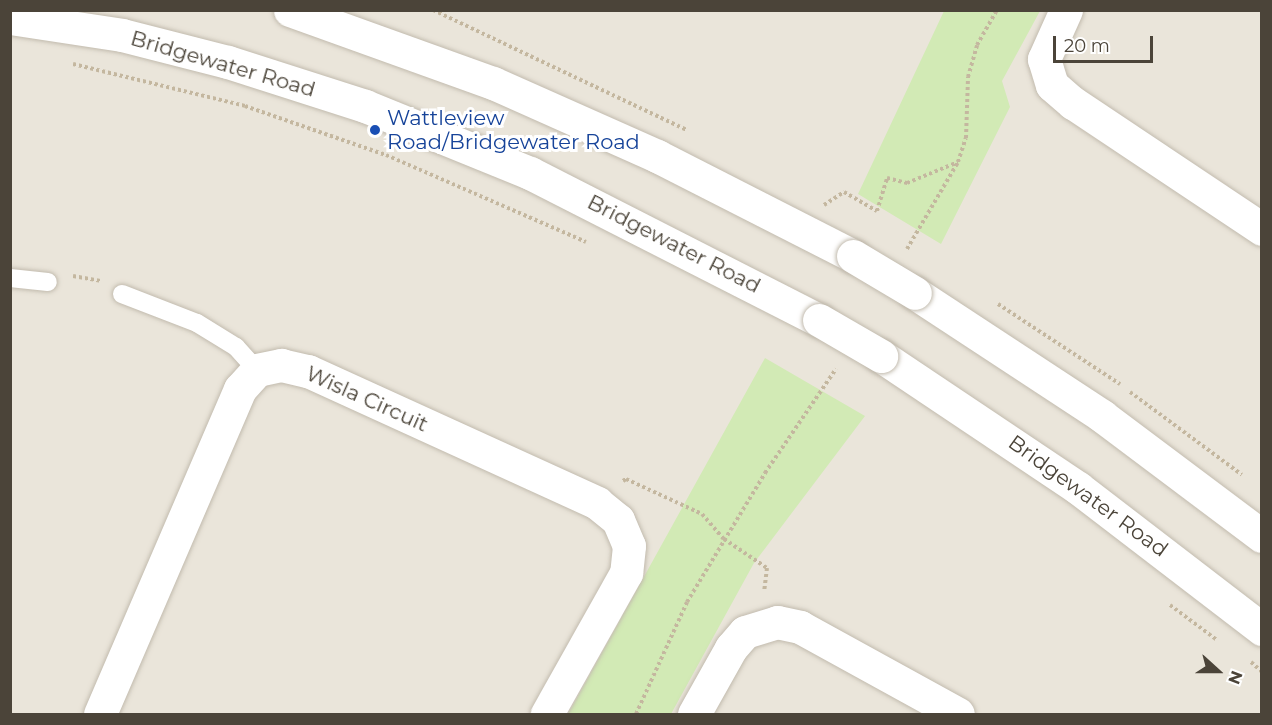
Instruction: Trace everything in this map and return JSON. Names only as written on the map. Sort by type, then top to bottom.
[{"type":"street","points":[[290,10],[493,83],[657,156],[853,256],[915,293],[1102,416],[1262,536]]},
{"type":"street","points":[[1066,10],[1044,59],[1052,85],[1262,229]]},
{"type":"street","name":"Bridgewater Road","points":[[10,18],[124,23],[296,82],[447,138],[637,224],[819,320],[881,356],[1078,488],[1262,629]]},
{"type":"street","name":"Wisla Circuit","points":[[257,370],[281,365],[308,371],[597,503],[618,520],[630,546],[626,573],[547,714]]},
{"type":"street","points":[[100,714],[240,389],[257,370]]},
{"type":"street","points":[[694,714],[731,648],[745,632],[759,625],[777,622],[800,627],[958,714]]},
{"type":"lane","points":[[10,278],[48,282]]},
{"type":"lane","points":[[122,294],[197,323],[236,347],[257,370]]},
{"type":"path","points":[[62,62],[245,106],[386,155],[591,245]]},
{"type":"path","points":[[824,205],[844,192],[877,211],[887,178],[907,183],[958,162]]},
{"type":"path","points":[[48,282],[60,274],[111,282],[122,294]]},
{"type":"path","points":[[597,503],[626,479],[702,514],[724,539],[767,568],[759,625]]},
{"type":"shaded area","points":[[11,11],[1261,11],[1261,714],[11,714]]},
{"type":"green space","points":[[944,11],[1040,11],[1002,81],[1010,107],[941,244],[858,194]]},
{"type":"green space","points":[[765,358],[865,416],[754,563],[671,714],[568,714]]},
{"type":"place","name":"Wattleview Road/Bridgewater Road","points":[[375,130]]}]
